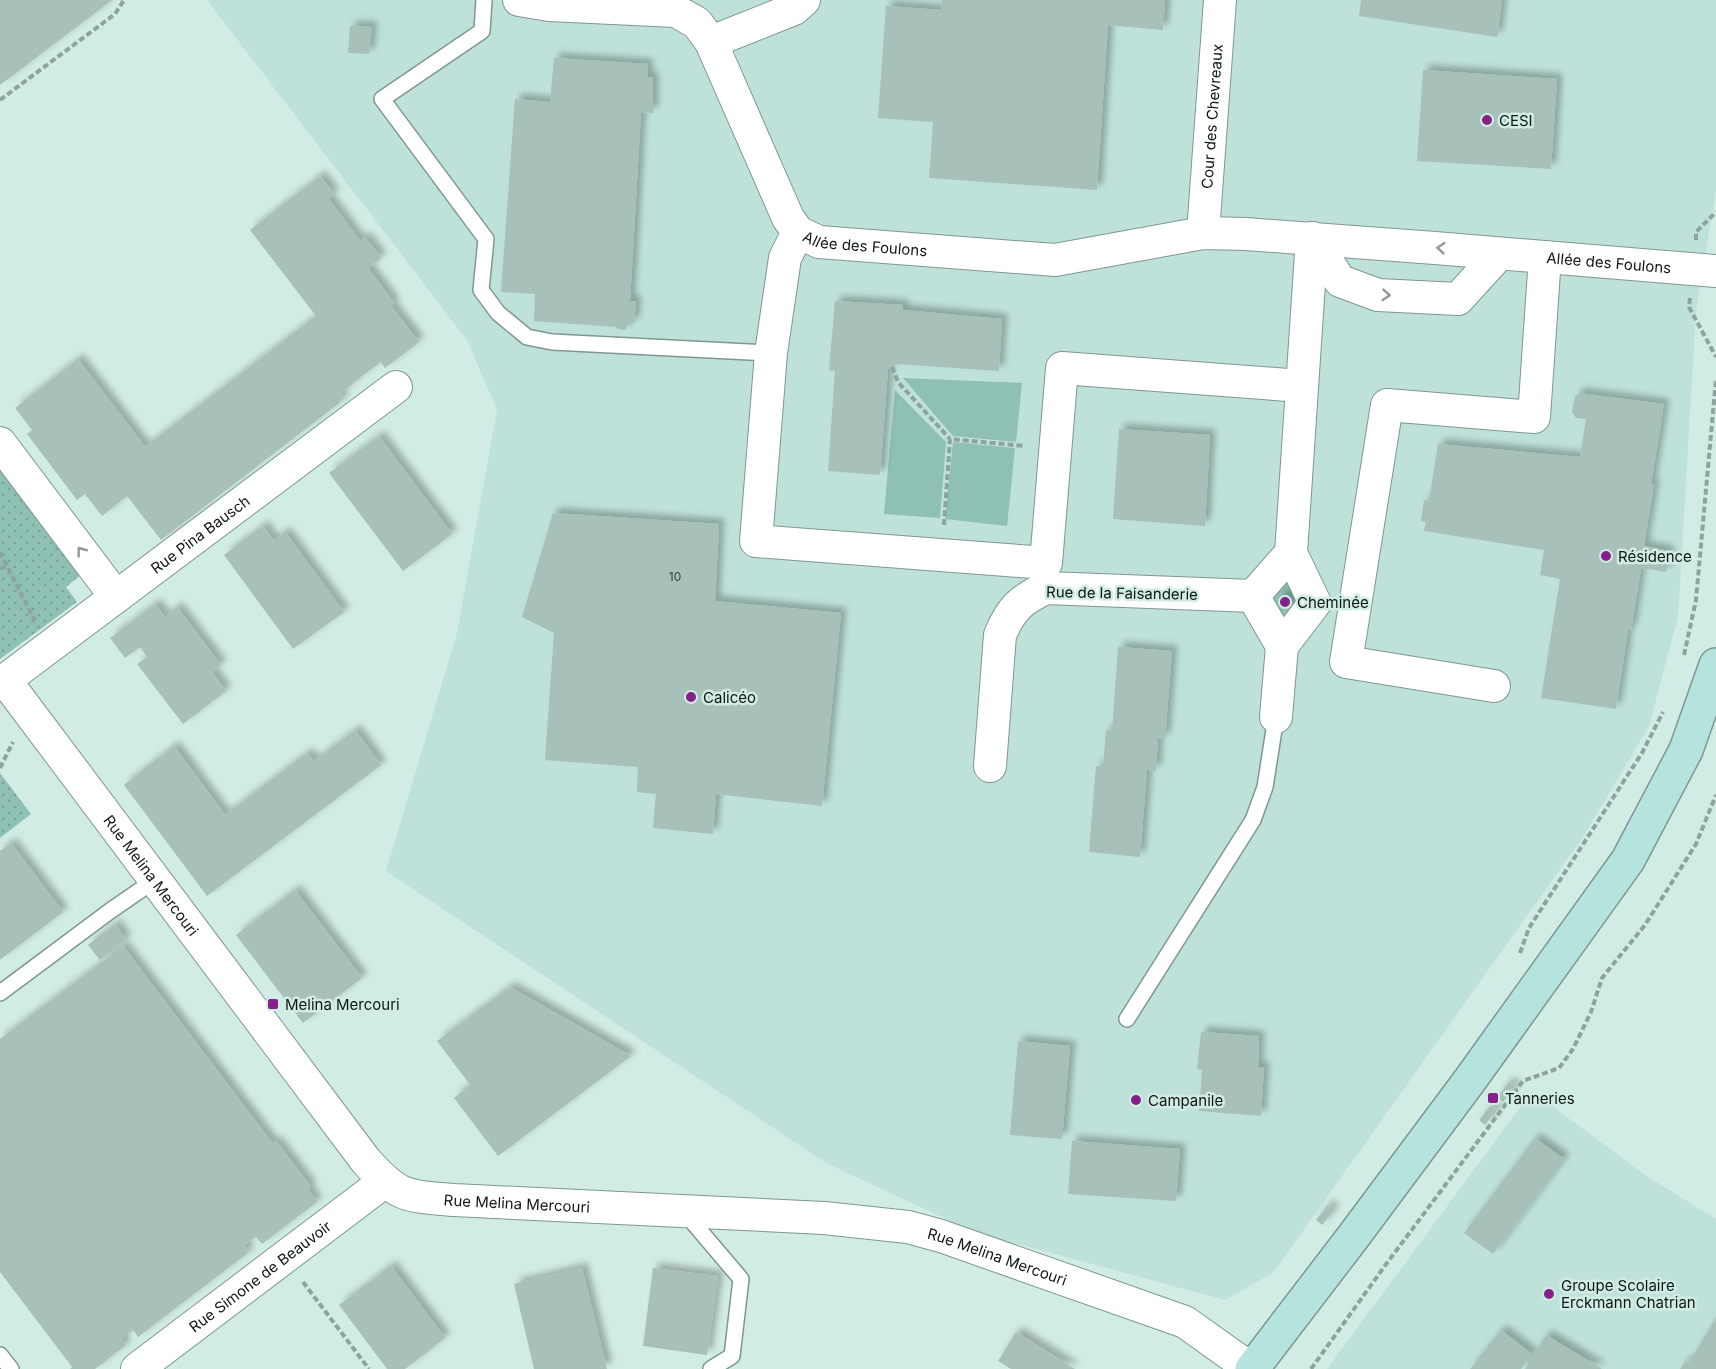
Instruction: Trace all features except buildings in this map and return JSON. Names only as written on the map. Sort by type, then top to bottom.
[{"type":"main road","points":[[1252,1369],[1482,1064],[1628,860],[1686,750],[1716,666]]},
{"type":"street","name":"Allée des Foulons","points":[[519,0],[549,5],[676,11],[698,23],[711,42],[788,218],[798,232],[819,242],[1055,260],[1203,233],[1312,238],[1716,272]]},
{"type":"street","points":[[711,42],[794,9],[804,0]]},
{"type":"street","name":"Cour des Chevreaux","points":[[1203,233],[1220,0]]},
{"type":"street","points":[[798,232],[785,258],[771,353],[756,541],[941,555],[1046,576],[1062,368],[1302,386]]},
{"type":"street","points":[[1312,238],[1340,281],[1378,295],[1458,299],[1499,254]]},
{"type":"street","points":[[1276,717],[1282,646],[1315,603],[1291,553],[1312,238]]},
{"type":"street","points":[[1494,686],[1346,662],[1387,405],[1534,417],[1545,257]]},
{"type":"street","name":"Rue Pina Bausch","points":[[3,682],[396,387]]},
{"type":"street","points":[[0,443],[116,597]]},
{"type":"street","points":[[1282,646],[1253,596],[1291,553]]},
{"type":"street","name":"Rue de la Faisanderie","points":[[990,766],[1000,635],[1008,617],[1046,576],[1253,596]]},
{"type":"street","name":"Rue Melina Mercouri","points":[[3,682],[366,1161],[384,1182],[403,1194],[417,1197],[824,1218],[908,1227],[941,1236],[1185,1322],[1252,1369]]},
{"type":"street","name":"Rue Simone de Beauvoir","points":[[137,1369],[384,1182]]},
{"type":"lane","points":[[484,0],[482,31],[382,99],[486,239],[481,290],[498,313],[527,337],[552,342],[771,353]]},
{"type":"lane","points":[[1127,1018],[1253,820],[1265,787],[1276,717]]},
{"type":"lane","points":[[0,993],[155,880]]},
{"type":"lane","points":[[684,1211],[741,1279],[732,1356],[711,1369]]},
{"type":"lane","points":[[0,1355],[11,1369]]},
{"type":"path","points":[[0,100],[115,14],[124,0]]},
{"type":"path","points":[[1696,232],[1716,212]]},
{"type":"path","points":[[1689,307],[1716,357]]},
{"type":"path","points":[[892,367],[898,382],[951,439],[1055,448]]},
{"type":"path","points":[[1682,664],[1696,600],[1716,379]]},
{"type":"path","points":[[941,555],[951,439]]},
{"type":"path","points":[[0,552],[49,646]]},
{"type":"path","points":[[0,569],[7,566]]},
{"type":"path","points":[[1519,956],[1529,928],[1642,753],[1667,705]]},
{"type":"path","points":[[1311,1369],[1384,1267],[1524,1081],[1559,1068],[1573,1049],[1591,1012],[1602,978],[1645,925],[1696,844],[1716,795]]},
{"type":"path","points":[[284,1257],[369,1369]]},
{"type":"shaded area","points":[[207,0],[1716,0],[1716,190],[1696,312],[1678,617],[1649,726],[1583,837],[1273,1273],[1225,1300],[974,1232],[826,1163],[386,871],[457,633],[497,410],[467,340]]},
{"type":"shaded area","points":[[903,378],[1022,383],[1016,442],[953,436]]},
{"type":"shaded area","points":[[895,390],[946,442],[940,518],[884,514]]},
{"type":"shaded area","points":[[953,442],[1015,448],[1007,526],[945,519]]},
{"type":"shaded area","points":[[0,463],[83,573],[66,587],[77,602],[0,659]]},
{"type":"shaded area","points":[[1285,583],[1293,585],[1299,608],[1285,621],[1271,604],[1273,593]]},
{"type":"shaded area","points":[[0,773],[31,814],[0,838]]},
{"type":"shaded area","name":"Groupe Scolaire Erckmann Chatrian","points":[[1532,1091],[1645,1175],[1716,1219],[1716,1369],[1327,1369]]},
{"type":"place","name":"CESI","points":[[1487,120]]},
{"type":"place","name":"Résidence","points":[[1606,556]]},
{"type":"place","name":"Cheminée","points":[[1285,602]]},
{"type":"place","name":"Calicéo","points":[[691,697]]},
{"type":"place","name":"Melina Mercouri","points":[[273,1004]]},
{"type":"place","name":"Tanneries","points":[[1493,1098]]},
{"type":"place","name":"Campanile","points":[[1136,1100]]},
{"type":"place","name":"Groupe Scolaire Erckmann Chatrian","points":[[1549,1294]]}]
